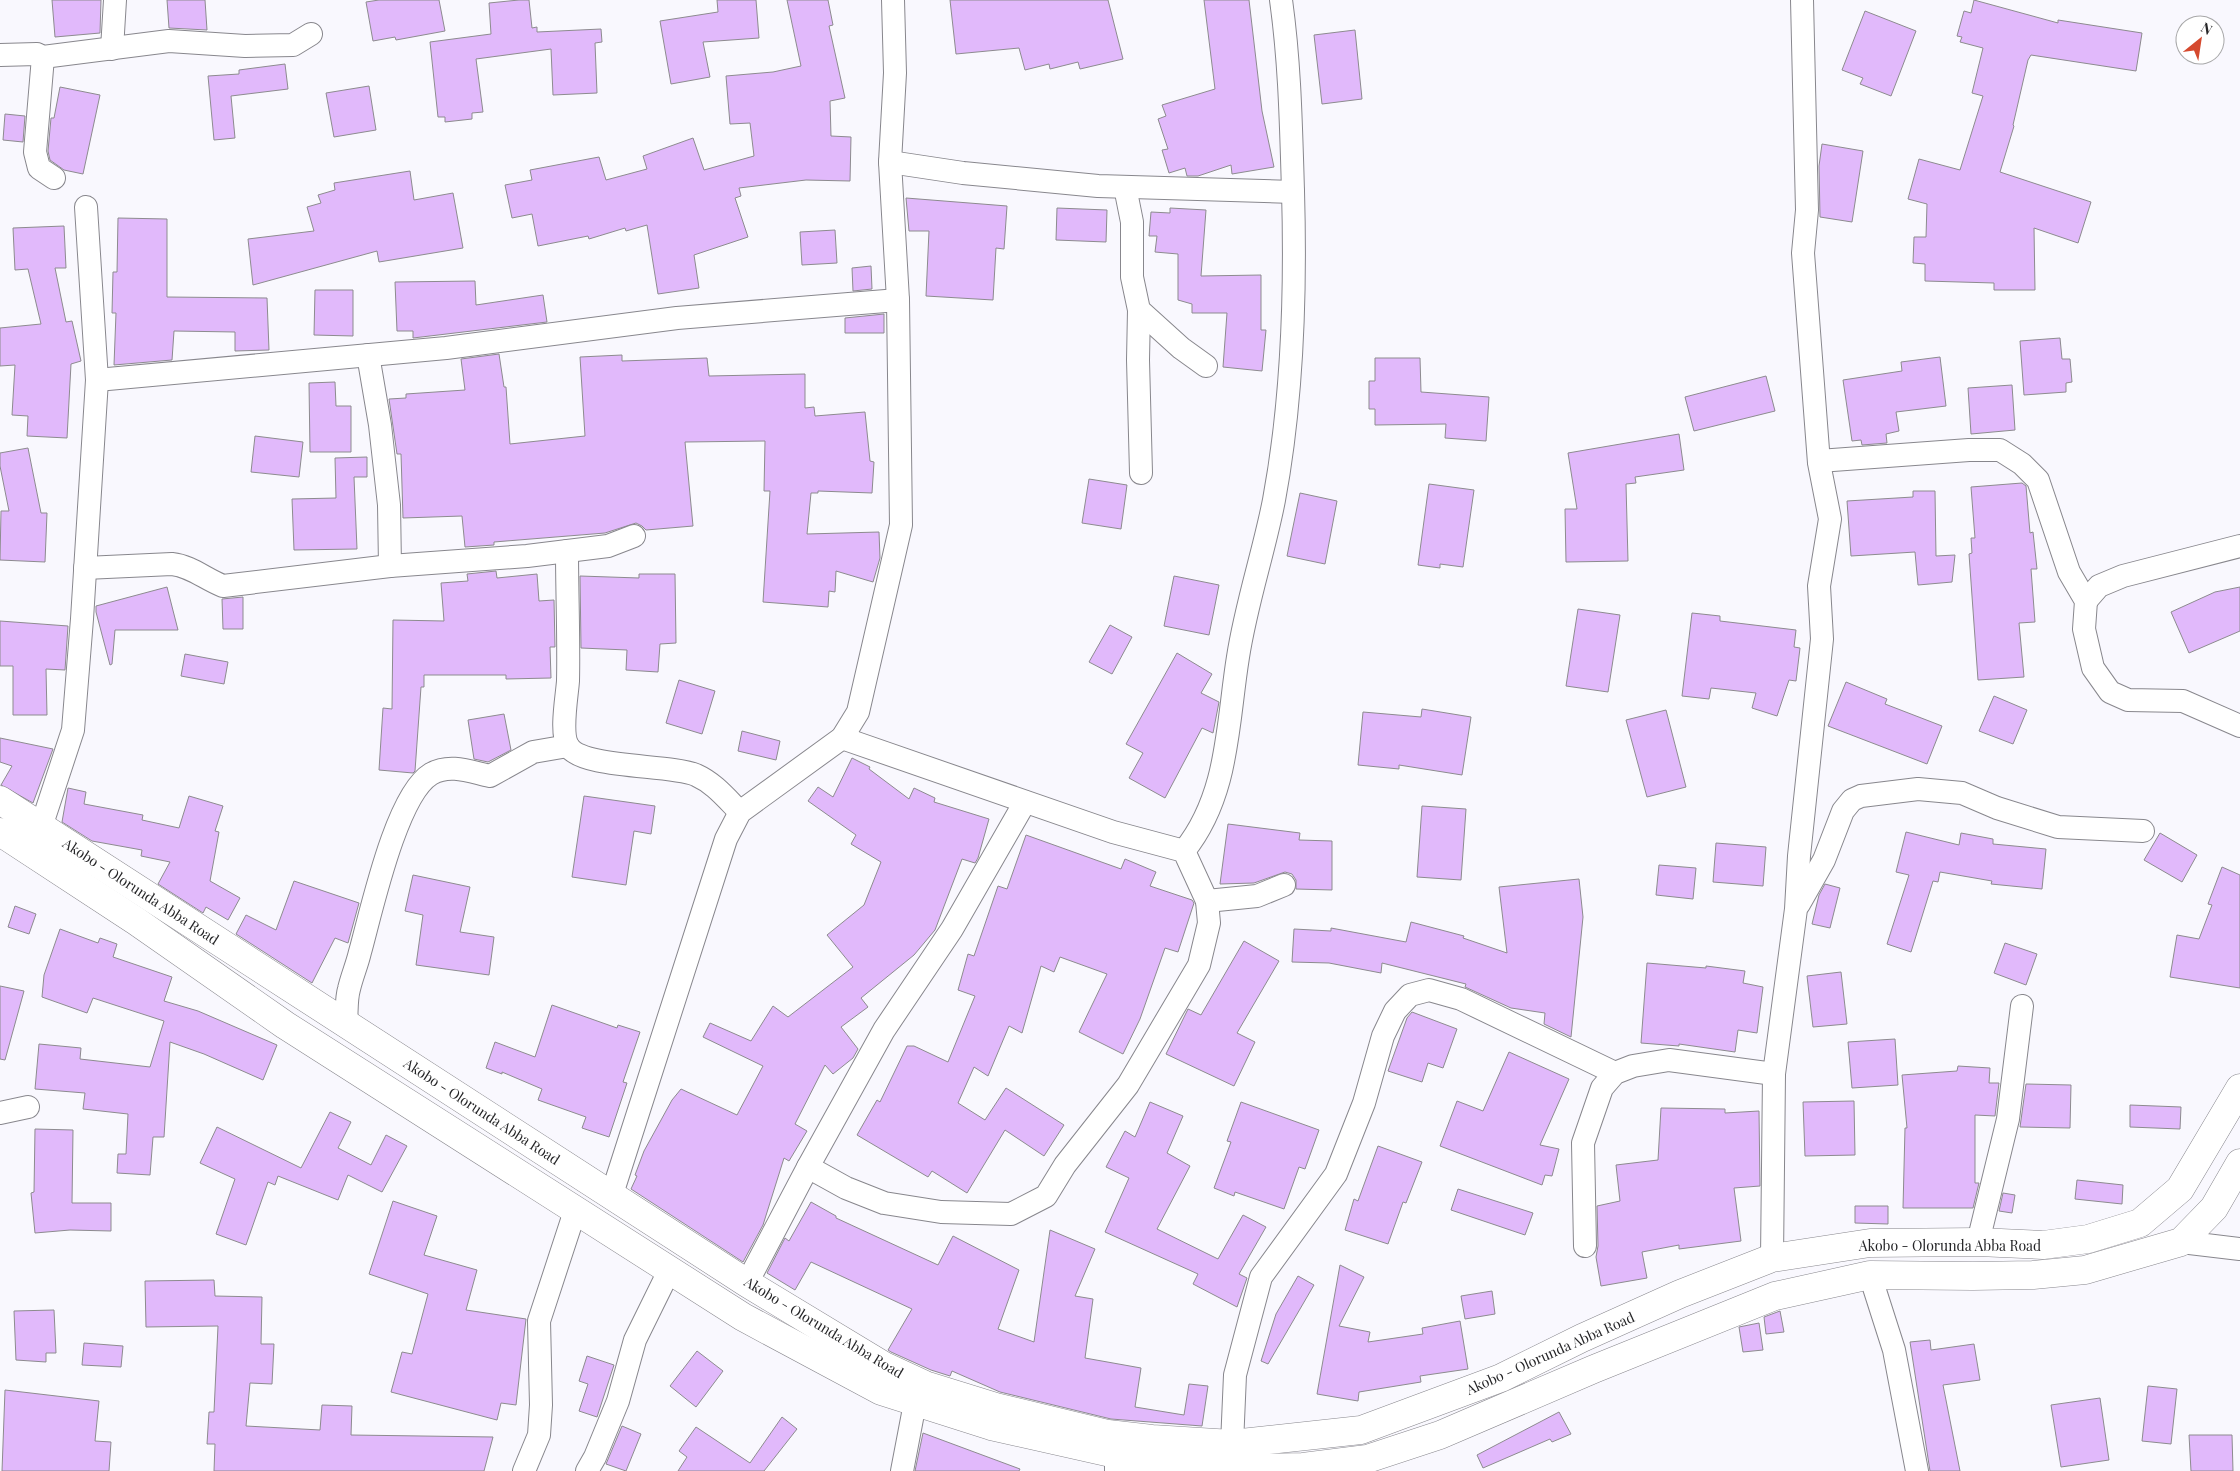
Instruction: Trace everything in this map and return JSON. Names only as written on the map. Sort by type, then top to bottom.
[{"type":"main road","name":"Akobo - Olorunda Abba Road","points":[[0,800],[747,1282],[884,1366],[926,1386],[996,1407],[1108,1434],[1232,1444],[1360,1430],[1501,1378],[1582,1338],[1680,1294],[1772,1258],[1870,1243],[1978,1242],[2043,1245],[2088,1240],[2140,1223],[2180,1190],[2240,1088]]},
{"type":"main road","name":"Akobo - Olorunda Abba Road","points":[[0,832],[136,921],[286,1025],[575,1212],[743,1317],[881,1391],[991,1426],[1116,1462],[1151,1462],[1223,1470],[1303,1467],[1368,1459],[1440,1435],[1775,1296],[1870,1274],[1972,1276],[2084,1270],[2181,1242],[2214,1208],[2240,1163]]},
{"type":"main road","points":[[1680,1294],[1687,1331]]},
{"type":"street","points":[[112,49],[115,0]]},
{"type":"street","points":[[612,1194],[726,839],[740,812],[842,738],[858,712],[901,525],[898,300],[890,162],[895,72],[893,0]]},
{"type":"street","points":[[1184,851],[1194,838],[1212,804],[1229,738],[1238,656],[1274,500],[1286,420],[1293,340],[1295,224],[1287,41],[1281,0]]},
{"type":"street","points":[[1772,1258],[1774,1074],[1796,909],[1799,856],[1822,639],[1819,586],[1830,519],[1819,461],[1803,253],[1807,210],[1802,0]]},
{"type":"street","points":[[0,55],[37,54],[43,57],[169,41],[245,46],[293,45],[311,34]]},
{"type":"street","points":[[43,57],[34,152],[40,168],[54,178]]},
{"type":"street","points":[[890,162],[963,173],[1098,186],[1293,192]]},
{"type":"street","points":[[1125,187],[1132,222],[1132,278],[1139,310],[1138,360],[1141,473]]},
{"type":"street","points":[[40,827],[73,730],[97,380],[86,207]]},
{"type":"street","points":[[97,380],[446,348],[677,318],[898,300]]},
{"type":"street","points":[[1139,310],[1182,348],[1206,366]]},
{"type":"street","points":[[368,355],[380,425],[389,505],[390,566]]},
{"type":"street","points":[[1819,461],[1969,450],[2000,450],[2022,464],[2038,480],[2069,572],[2086,601],[2084,628],[2094,668],[2110,692],[2128,700],[2183,701],[2240,726]]},
{"type":"street","points":[[85,568],[184,565],[210,581],[223,586],[390,566],[567,551],[608,546],[634,536]]},
{"type":"street","points":[[2086,601],[2099,586],[2123,576],[2240,546]]},
{"type":"street","points":[[567,551],[568,673],[565,730],[568,746],[578,755],[606,763],[659,767],[695,775],[712,784],[740,812]]},
{"type":"street","points":[[842,738],[926,765],[1113,832],[1184,851]]},
{"type":"street","points":[[346,1023],[348,990],[377,889],[405,809],[416,790],[430,774],[447,768],[490,776],[533,752],[568,746]]},
{"type":"street","points":[[1796,909],[1824,860],[1843,811],[1852,800],[1861,796],[1918,789],[1962,793],[1997,808],[2058,827],[2143,831]]},
{"type":"street","points":[[747,1282],[884,1030],[952,928],[1025,802]]},
{"type":"street","points":[[808,1167],[846,1188],[884,1203],[941,1212],[1011,1214],[1046,1196],[1065,1165],[1128,1085],[1199,965],[1209,922],[1207,901],[1184,851]]},
{"type":"street","points":[[1207,901],[1257,896],[1284,885]]},
{"type":"street","points":[[1232,1444],[1235,1375],[1261,1277],[1336,1174],[1364,1103],[1383,1036],[1395,1011],[1410,995],[1429,990],[1461,999],[1615,1073]]},
{"type":"street","points":[[1978,1242],[2008,1119],[2022,1006]]},
{"type":"street","points":[[1586,1246],[1583,1142],[1602,1088],[1615,1073],[1632,1066],[1669,1060],[1774,1074]]},
{"type":"street","points":[[0,1113],[28,1107]]},
{"type":"street","points":[[524,1471],[539,1435],[541,1405],[539,1321],[575,1212]]},
{"type":"street","points":[[2181,1242],[2240,1249]]},
{"type":"street","points":[[586,1471],[595,1457],[618,1402],[635,1340],[670,1272]]},
{"type":"street","points":[[1870,1274],[1894,1350],[1917,1471]]},
{"type":"street","points":[[902,1471],[915,1403]]},
{"type":"building","points":[[52,0],[101,0],[100,33],[55,37]]},
{"type":"building","points":[[167,0],[205,0],[207,30],[169,28]]},
{"type":"building","points":[[379,0],[439,0],[445,31],[396,40],[395,37],[373,41],[366,2]]},
{"type":"building","points":[[529,0],[532,28],[537,27],[537,32],[601,29],[602,42],[595,43],[597,93],[553,95],[551,49],[476,59],[483,112],[472,113],[472,119],[445,122],[445,117],[438,117],[430,42],[491,34],[489,3]]},
{"type":"building","points":[[717,0],[756,0],[759,38],[703,42],[710,77],[671,84],[660,21],[718,12]]},
{"type":"building","points":[[787,0],[828,0],[833,25],[829,26],[845,98],[830,101],[831,136],[851,137],[850,181],[806,180],[739,188],[741,196],[735,198],[748,237],[694,255],[699,288],[658,294],[647,225],[626,231],[625,228],[589,239],[588,236],[538,246],[532,214],[512,218],[505,185],[532,180],[530,170],[599,157],[606,180],[647,169],[643,156],[693,138],[704,170],[754,156],[750,123],[730,124],[726,76],[773,72],[801,66]]},
{"type":"building","points":[[950,0],[1108,0],[1123,59],[1080,69],[1078,62],[1050,69],[1049,64],[1025,70],[1019,48],[956,54]]},
{"type":"building","points":[[1204,0],[1249,0],[1262,111],[1274,167],[1232,174],[1231,165],[1198,176],[1187,176],[1185,168],[1169,173],[1162,150],[1168,149],[1158,119],[1166,116],[1162,105],[1215,89]]},
{"type":"building","points":[[1974,0],[2058,23],[2058,20],[2142,33],[2136,71],[2031,55],[2028,60],[2014,126],[2000,172],[2091,202],[2078,243],[2034,228],[2035,290],[1994,290],[1994,283],[1925,281],[1925,264],[1913,263],[1914,237],[1926,237],[1927,204],[1908,199],[1919,159],[1960,170],[1983,96],[1972,93],[1983,48],[1960,42],[1962,37],[1957,36],[1964,11],[1971,13]]},
{"type":"building","points":[[1865,11],[1916,31],[1891,96],[1860,84],[1863,78],[1842,70]]},
{"type":"building","points":[[1355,30],[1362,99],[1322,104],[1314,35]]},
{"type":"building","points":[[285,64],[288,89],[231,96],[235,138],[214,140],[208,76],[239,74],[239,70]]},
{"type":"building","points":[[369,86],[376,130],[334,137],[326,93]]},
{"type":"building","points":[[60,87],[100,95],[83,174],[64,170],[50,160],[48,151],[51,118],[54,118]]},
{"type":"building","points":[[5,114],[25,116],[23,142],[3,140]]},
{"type":"building","points":[[1822,144],[1863,151],[1852,222],[1820,217],[1819,166]]},
{"type":"building","points":[[410,171],[414,200],[453,193],[463,248],[379,262],[377,251],[253,285],[248,239],[314,231],[307,207],[321,203],[318,195],[335,190],[334,183]]},
{"type":"building","points":[[906,198],[1007,206],[1004,249],[996,248],[993,300],[926,296],[929,231],[909,231]]},
{"type":"building","points":[[1057,208],[1107,210],[1106,242],[1056,240]]},
{"type":"building","points":[[1170,208],[1206,210],[1201,276],[1261,275],[1261,330],[1266,330],[1262,371],[1223,367],[1227,313],[1192,313],[1192,304],[1178,300],[1178,254],[1155,252],[1157,236],[1149,236],[1151,212],[1170,213]]},
{"type":"building","points":[[118,218],[167,219],[167,297],[267,298],[269,350],[235,351],[235,332],[174,331],[172,360],[114,365],[116,313],[112,313],[113,272],[117,272]]},
{"type":"building","points":[[64,226],[66,268],[55,268],[66,322],[72,321],[81,361],[71,364],[67,438],[27,436],[28,416],[12,415],[15,365],[0,366],[0,328],[41,324],[28,269],[15,270],[13,228]]},
{"type":"building","points":[[835,230],[837,263],[802,265],[800,232]]},
{"type":"building","points":[[871,266],[872,289],[853,291],[852,268]]},
{"type":"building","points":[[475,281],[476,305],[543,295],[547,322],[413,338],[413,331],[397,331],[395,282]]},
{"type":"building","points":[[315,290],[353,290],[353,336],[314,335]]},
{"type":"building","points":[[884,314],[884,333],[845,333],[845,318]]},
{"type":"building","points":[[2060,338],[2062,359],[2070,359],[2072,382],[2066,383],[2066,392],[2024,395],[2020,341]]},
{"type":"building","points":[[499,354],[504,387],[506,387],[510,444],[585,436],[580,357],[622,355],[622,361],[707,358],[709,376],[805,374],[805,408],[814,407],[815,416],[865,412],[870,461],[874,462],[872,493],[818,491],[818,493],[811,493],[807,534],[879,532],[880,558],[873,582],[836,571],[835,592],[829,591],[828,607],[763,602],[770,491],[764,491],[765,441],[685,442],[693,526],[646,530],[636,523],[605,533],[494,542],[494,545],[465,547],[462,516],[403,518],[401,454],[397,454],[389,399],[406,398],[406,394],[465,390],[461,359]]},
{"type":"building","points":[[1940,357],[1946,406],[1896,412],[1899,431],[1886,434],[1887,443],[1862,445],[1861,440],[1852,441],[1843,380],[1902,371],[1901,362]]},
{"type":"building","points":[[1375,358],[1420,358],[1421,392],[1489,397],[1486,441],[1445,438],[1446,424],[1375,425],[1375,409],[1369,409],[1369,381],[1375,381]]},
{"type":"building","points":[[1766,376],[1775,411],[1694,431],[1685,397]]},
{"type":"building","points":[[335,382],[336,406],[351,406],[351,452],[310,452],[309,383]]},
{"type":"building","points":[[2012,385],[2015,430],[1971,434],[1968,388]]},
{"type":"building","points":[[1679,434],[1684,470],[1635,477],[1636,483],[1626,484],[1628,561],[1566,562],[1565,509],[1577,509],[1568,453]]},
{"type":"building","points":[[255,436],[303,442],[299,477],[251,472]]},
{"type":"building","points":[[28,448],[41,513],[47,513],[45,562],[0,560],[1,511],[9,511],[0,466],[0,453]]},
{"type":"building","points":[[367,457],[367,477],[354,477],[357,549],[294,550],[292,499],[336,498],[335,458]]},
{"type":"building","points":[[1089,479],[1127,485],[1121,529],[1082,523]]},
{"type":"building","points":[[2022,483],[2026,486],[2030,533],[2033,532],[2037,569],[2031,569],[2035,622],[2019,623],[2024,677],[1978,680],[1969,554],[1972,553],[1971,538],[1975,538],[1971,487]]},
{"type":"building","points":[[1429,484],[1474,490],[1463,567],[1440,564],[1440,568],[1418,565]]},
{"type":"building","points":[[1913,491],[1935,491],[1936,556],[1955,555],[1952,582],[1918,585],[1915,552],[1851,556],[1847,501],[1913,497]]},
{"type":"building","points":[[1300,493],[1337,501],[1325,564],[1287,556]]},
{"type":"building","points":[[496,571],[497,578],[537,574],[539,601],[554,600],[555,647],[550,647],[551,678],[506,679],[506,675],[424,675],[424,687],[421,687],[415,771],[413,773],[379,770],[383,708],[392,709],[393,620],[444,621],[441,583],[468,581],[467,574]]},
{"type":"building","points":[[639,574],[675,574],[676,643],[660,644],[658,672],[626,670],[627,650],[581,648],[580,576],[639,578]]},
{"type":"building","points":[[1174,576],[1219,585],[1209,635],[1164,626]]},
{"type":"building","points":[[167,587],[178,630],[115,630],[112,664],[110,665],[96,606]]},
{"type":"building","points":[[2240,587],[2240,631],[2189,653],[2171,612],[2215,592]]},
{"type":"building","points":[[243,597],[243,629],[223,629],[222,599]]},
{"type":"building","points":[[1578,609],[1620,615],[1608,692],[1566,686]]},
{"type":"building","points":[[1692,613],[1720,616],[1720,621],[1796,630],[1794,647],[1800,648],[1796,681],[1789,680],[1777,716],[1752,708],[1756,693],[1711,688],[1709,699],[1682,696]]},
{"type":"building","points":[[0,621],[68,626],[65,670],[46,669],[47,715],[13,715],[13,666],[0,666]]},
{"type":"building","points":[[1110,625],[1132,637],[1112,674],[1089,662]]},
{"type":"building","points":[[1177,653],[1212,674],[1201,693],[1219,702],[1213,733],[1202,728],[1165,798],[1129,778],[1143,753],[1126,744]]},
{"type":"building","points":[[185,654],[228,662],[224,684],[181,676]]},
{"type":"building","points":[[679,680],[715,691],[702,734],[666,723]]},
{"type":"building","points":[[1846,682],[1887,699],[1885,704],[1942,726],[1927,764],[1828,726]]},
{"type":"building","points":[[1994,696],[2027,710],[2013,744],[1979,731]]},
{"type":"building","points":[[1422,709],[1471,717],[1462,775],[1399,765],[1399,769],[1358,765],[1363,712],[1421,717]]},
{"type":"building","points":[[1666,710],[1686,787],[1647,797],[1626,720]]},
{"type":"building","points":[[504,714],[511,750],[488,762],[474,759],[468,720]]},
{"type":"building","points":[[742,731],[780,741],[776,760],[738,751]]},
{"type":"building","points":[[0,738],[53,749],[33,803],[1,785],[12,766],[0,762]]},
{"type":"building","points":[[852,758],[870,767],[869,769],[909,799],[914,788],[935,798],[934,802],[989,819],[978,858],[975,863],[962,859],[935,930],[914,955],[861,998],[868,1007],[841,1027],[858,1049],[853,1058],[833,1074],[825,1065],[795,1124],[807,1131],[789,1161],[784,1158],[763,1225],[743,1262],[631,1189],[644,1151],[672,1100],[681,1089],[737,1115],[763,1066],[703,1037],[710,1023],[751,1041],[773,1006],[788,1017],[853,967],[827,935],[864,905],[881,862],[851,844],[856,835],[808,801],[818,787],[833,797]]},
{"type":"building","points":[[68,788],[86,792],[84,804],[143,815],[142,820],[179,828],[189,796],[223,806],[215,831],[219,832],[210,881],[240,898],[228,920],[206,907],[203,913],[158,884],[170,862],[141,856],[142,850],[92,841],[62,822]]},
{"type":"building","points":[[584,796],[655,806],[651,834],[634,831],[626,885],[572,877]]},
{"type":"building","points":[[1422,806],[1466,809],[1461,880],[1417,877]]},
{"type":"building","points":[[1228,824],[1300,833],[1299,840],[1332,841],[1332,890],[1296,889],[1296,880],[1292,874],[1285,872],[1254,883],[1220,884]]},
{"type":"building","points":[[1906,832],[1959,845],[1961,833],[1993,839],[1993,844],[2046,849],[2042,889],[1991,884],[1992,881],[1940,872],[1938,882],[1933,881],[1911,952],[1887,944],[1909,875],[1896,872]]},
{"type":"building","points":[[2160,833],[2197,855],[2182,882],[2144,860]]},
{"type":"building","points":[[1026,835],[1121,869],[1125,859],[1156,872],[1150,886],[1192,900],[1194,903],[1178,952],[1165,948],[1140,1019],[1123,1054],[1079,1032],[1107,974],[1060,957],[1054,972],[1041,966],[1022,1033],[1009,1026],[988,1076],[974,1067],[958,1103],[985,1120],[1006,1088],[1064,1125],[1044,1156],[1005,1130],[967,1193],[932,1171],[928,1177],[857,1135],[877,1100],[880,1102],[907,1046],[914,1046],[948,1062],[975,996],[958,990],[968,954],[974,956],[998,886],[1007,889]]},
{"type":"building","points":[[1716,843],[1766,847],[1763,886],[1713,882]]},
{"type":"building","points":[[1659,865],[1696,868],[1693,899],[1656,895]]},
{"type":"building","points":[[2222,867],[2240,875],[2240,988],[2170,977],[2177,935],[2199,939],[2212,905],[2208,904]]},
{"type":"building","points":[[413,875],[470,887],[460,932],[494,937],[489,975],[416,965],[423,915],[405,911]]},
{"type":"building","points":[[1579,879],[1583,917],[1571,1037],[1544,1024],[1545,1013],[1511,1008],[1465,987],[1466,984],[1382,963],[1381,973],[1329,963],[1292,962],[1294,929],[1331,931],[1331,928],[1406,942],[1411,922],[1464,936],[1463,938],[1507,953],[1499,887]]},
{"type":"building","points":[[294,881],[359,903],[348,943],[335,938],[312,983],[236,934],[246,915],[276,930]]},
{"type":"building","points":[[1825,884],[1840,888],[1830,928],[1812,924],[1819,895]]},
{"type":"building","points":[[15,906],[36,914],[29,934],[8,927]]},
{"type":"building","points":[[60,929],[98,943],[100,938],[117,944],[113,957],[172,977],[164,1001],[198,1011],[277,1045],[263,1080],[204,1054],[170,1042],[164,1137],[153,1137],[150,1175],[117,1173],[118,1154],[126,1154],[128,1114],[83,1109],[85,1093],[35,1089],[39,1044],[81,1048],[80,1059],[150,1067],[164,1021],[93,998],[87,1013],[42,997],[44,975]]},
{"type":"building","points":[[1244,941],[1279,961],[1237,1033],[1255,1042],[1234,1086],[1166,1054],[1188,1009],[1201,1015]]},
{"type":"building","points":[[2005,943],[2037,954],[2026,985],[1994,973]]},
{"type":"building","points":[[1647,963],[1706,968],[1706,966],[1745,971],[1743,983],[1763,987],[1757,1033],[1738,1030],[1735,1052],[1679,1044],[1679,1046],[1641,1043]]},
{"type":"building","points":[[1841,972],[1847,1024],[1813,1027],[1807,976]]},
{"type":"building","points":[[0,986],[24,991],[5,1060],[0,1059]]},
{"type":"building","points":[[552,1005],[617,1028],[618,1025],[640,1032],[623,1082],[627,1083],[609,1137],[582,1128],[586,1117],[538,1100],[542,1089],[502,1072],[502,1074],[486,1068],[495,1042],[535,1057]]},
{"type":"building","points":[[1412,1012],[1457,1029],[1443,1068],[1428,1063],[1422,1082],[1388,1071],[1407,1018]]},
{"type":"building","points":[[1895,1039],[1898,1085],[1852,1088],[1848,1042]]},
{"type":"building","points":[[1509,1052],[1569,1079],[1540,1145],[1559,1149],[1552,1176],[1545,1175],[1542,1185],[1440,1146],[1457,1101],[1483,1111]]},
{"type":"building","points":[[1958,1066],[1990,1068],[1989,1083],[1999,1083],[1995,1116],[1975,1115],[1975,1183],[1979,1183],[1973,1208],[1903,1208],[1905,1128],[1907,1128],[1902,1075],[1957,1071]]},
{"type":"building","points":[[2026,1084],[2071,1085],[2070,1128],[2020,1127]]},
{"type":"building","points":[[1854,1101],[1855,1155],[1805,1156],[1803,1102]]},
{"type":"building","points":[[1150,1102],[1183,1116],[1167,1153],[1190,1166],[1157,1229],[1218,1259],[1243,1215],[1266,1227],[1239,1274],[1247,1278],[1237,1307],[1193,1284],[1198,1274],[1105,1232],[1129,1178],[1106,1167],[1125,1131],[1135,1137]]},
{"type":"building","points":[[1241,1102],[1319,1130],[1305,1169],[1299,1167],[1284,1209],[1235,1192],[1234,1196],[1214,1188],[1231,1142],[1227,1141]]},
{"type":"building","points":[[2130,1105],[2181,1107],[2180,1129],[2130,1127]]},
{"type":"building","points":[[1661,1108],[1725,1109],[1725,1113],[1759,1111],[1760,1186],[1734,1188],[1741,1241],[1679,1249],[1679,1245],[1642,1252],[1647,1278],[1601,1286],[1596,1257],[1598,1246],[1597,1206],[1620,1201],[1616,1165],[1658,1160]]},
{"type":"building","points":[[330,1112],[351,1122],[338,1148],[371,1165],[386,1135],[407,1146],[382,1192],[348,1175],[338,1200],[278,1176],[275,1185],[268,1182],[246,1245],[216,1234],[235,1179],[200,1163],[217,1127],[301,1168]]},
{"type":"building","points":[[35,1129],[73,1130],[72,1203],[111,1203],[111,1231],[70,1230],[35,1233],[31,1193],[34,1192]]},
{"type":"building","points":[[1378,1146],[1422,1162],[1406,1203],[1403,1202],[1388,1244],[1345,1230],[1354,1199],[1358,1201]]},
{"type":"building","points":[[2077,1180],[2123,1185],[2122,1204],[2075,1199]]},
{"type":"building","points":[[1458,1189],[1533,1213],[1525,1235],[1451,1210]]},
{"type":"building","points":[[2003,1193],[2015,1195],[2012,1213],[1999,1211]]},
{"type":"building","points":[[393,1201],[437,1216],[424,1255],[477,1270],[466,1310],[526,1319],[516,1405],[501,1403],[497,1420],[391,1392],[402,1352],[412,1354],[428,1294],[369,1274]]},
{"type":"building","points":[[811,1202],[836,1216],[836,1218],[938,1265],[953,1236],[1019,1270],[998,1329],[1034,1342],[1050,1230],[1095,1249],[1075,1296],[1093,1299],[1085,1358],[1141,1368],[1135,1407],[1184,1415],[1189,1384],[1208,1386],[1202,1426],[1111,1419],[1000,1392],[952,1371],[950,1376],[931,1370],[891,1352],[888,1350],[912,1309],[811,1262],[795,1290],[767,1273],[785,1238],[789,1241]]},
{"type":"building","points":[[1855,1206],[1888,1206],[1888,1224],[1855,1223]]},
{"type":"building","points":[[1340,1265],[1364,1277],[1339,1326],[1370,1332],[1368,1342],[1423,1334],[1422,1328],[1460,1321],[1468,1369],[1420,1376],[1421,1382],[1359,1392],[1358,1401],[1317,1394]]},
{"type":"building","points":[[1298,1276],[1314,1285],[1268,1364],[1261,1361],[1276,1314]]},
{"type":"building","points":[[214,1280],[215,1296],[262,1297],[261,1344],[274,1344],[272,1384],[250,1383],[246,1426],[320,1430],[322,1405],[352,1406],[351,1435],[493,1437],[484,1471],[214,1471],[215,1444],[207,1444],[209,1412],[214,1412],[218,1326],[146,1327],[145,1281]]},
{"type":"building","points":[[1492,1291],[1495,1314],[1465,1319],[1461,1296]]},
{"type":"building","points":[[54,1310],[56,1353],[46,1353],[46,1362],[16,1360],[14,1311]]},
{"type":"building","points":[[1780,1311],[1784,1332],[1766,1334],[1764,1317]]},
{"type":"building","points":[[1759,1323],[1763,1350],[1743,1352],[1739,1327]]},
{"type":"building","points":[[1930,1340],[1931,1350],[1974,1344],[1980,1380],[1943,1385],[1960,1471],[1930,1471],[1910,1342]]},
{"type":"building","points":[[84,1343],[123,1346],[121,1367],[82,1365]]},
{"type":"building","points":[[697,1351],[723,1371],[696,1407],[670,1386]]},
{"type":"building","points":[[587,1356],[614,1365],[597,1417],[579,1411],[588,1384],[579,1381]]},
{"type":"building","points":[[2148,1386],[2177,1389],[2171,1444],[2142,1441]]},
{"type":"building","points":[[5,1390],[99,1401],[95,1441],[111,1442],[109,1471],[2,1471]]},
{"type":"building","points":[[2100,1398],[2109,1460],[2061,1467],[2051,1405]]},
{"type":"building","points":[[1559,1412],[1571,1434],[1552,1442],[1550,1439],[1483,1468],[1477,1455]]},
{"type":"building","points":[[782,1417],[797,1429],[764,1471],[678,1471],[687,1457],[679,1451],[696,1427],[750,1463]]},
{"type":"building","points":[[622,1426],[641,1434],[626,1471],[606,1464]]},
{"type":"building","points":[[923,1433],[1020,1469],[1019,1471],[915,1471]]},
{"type":"building","points":[[2189,1435],[2232,1435],[2233,1471],[2191,1471]]}]
